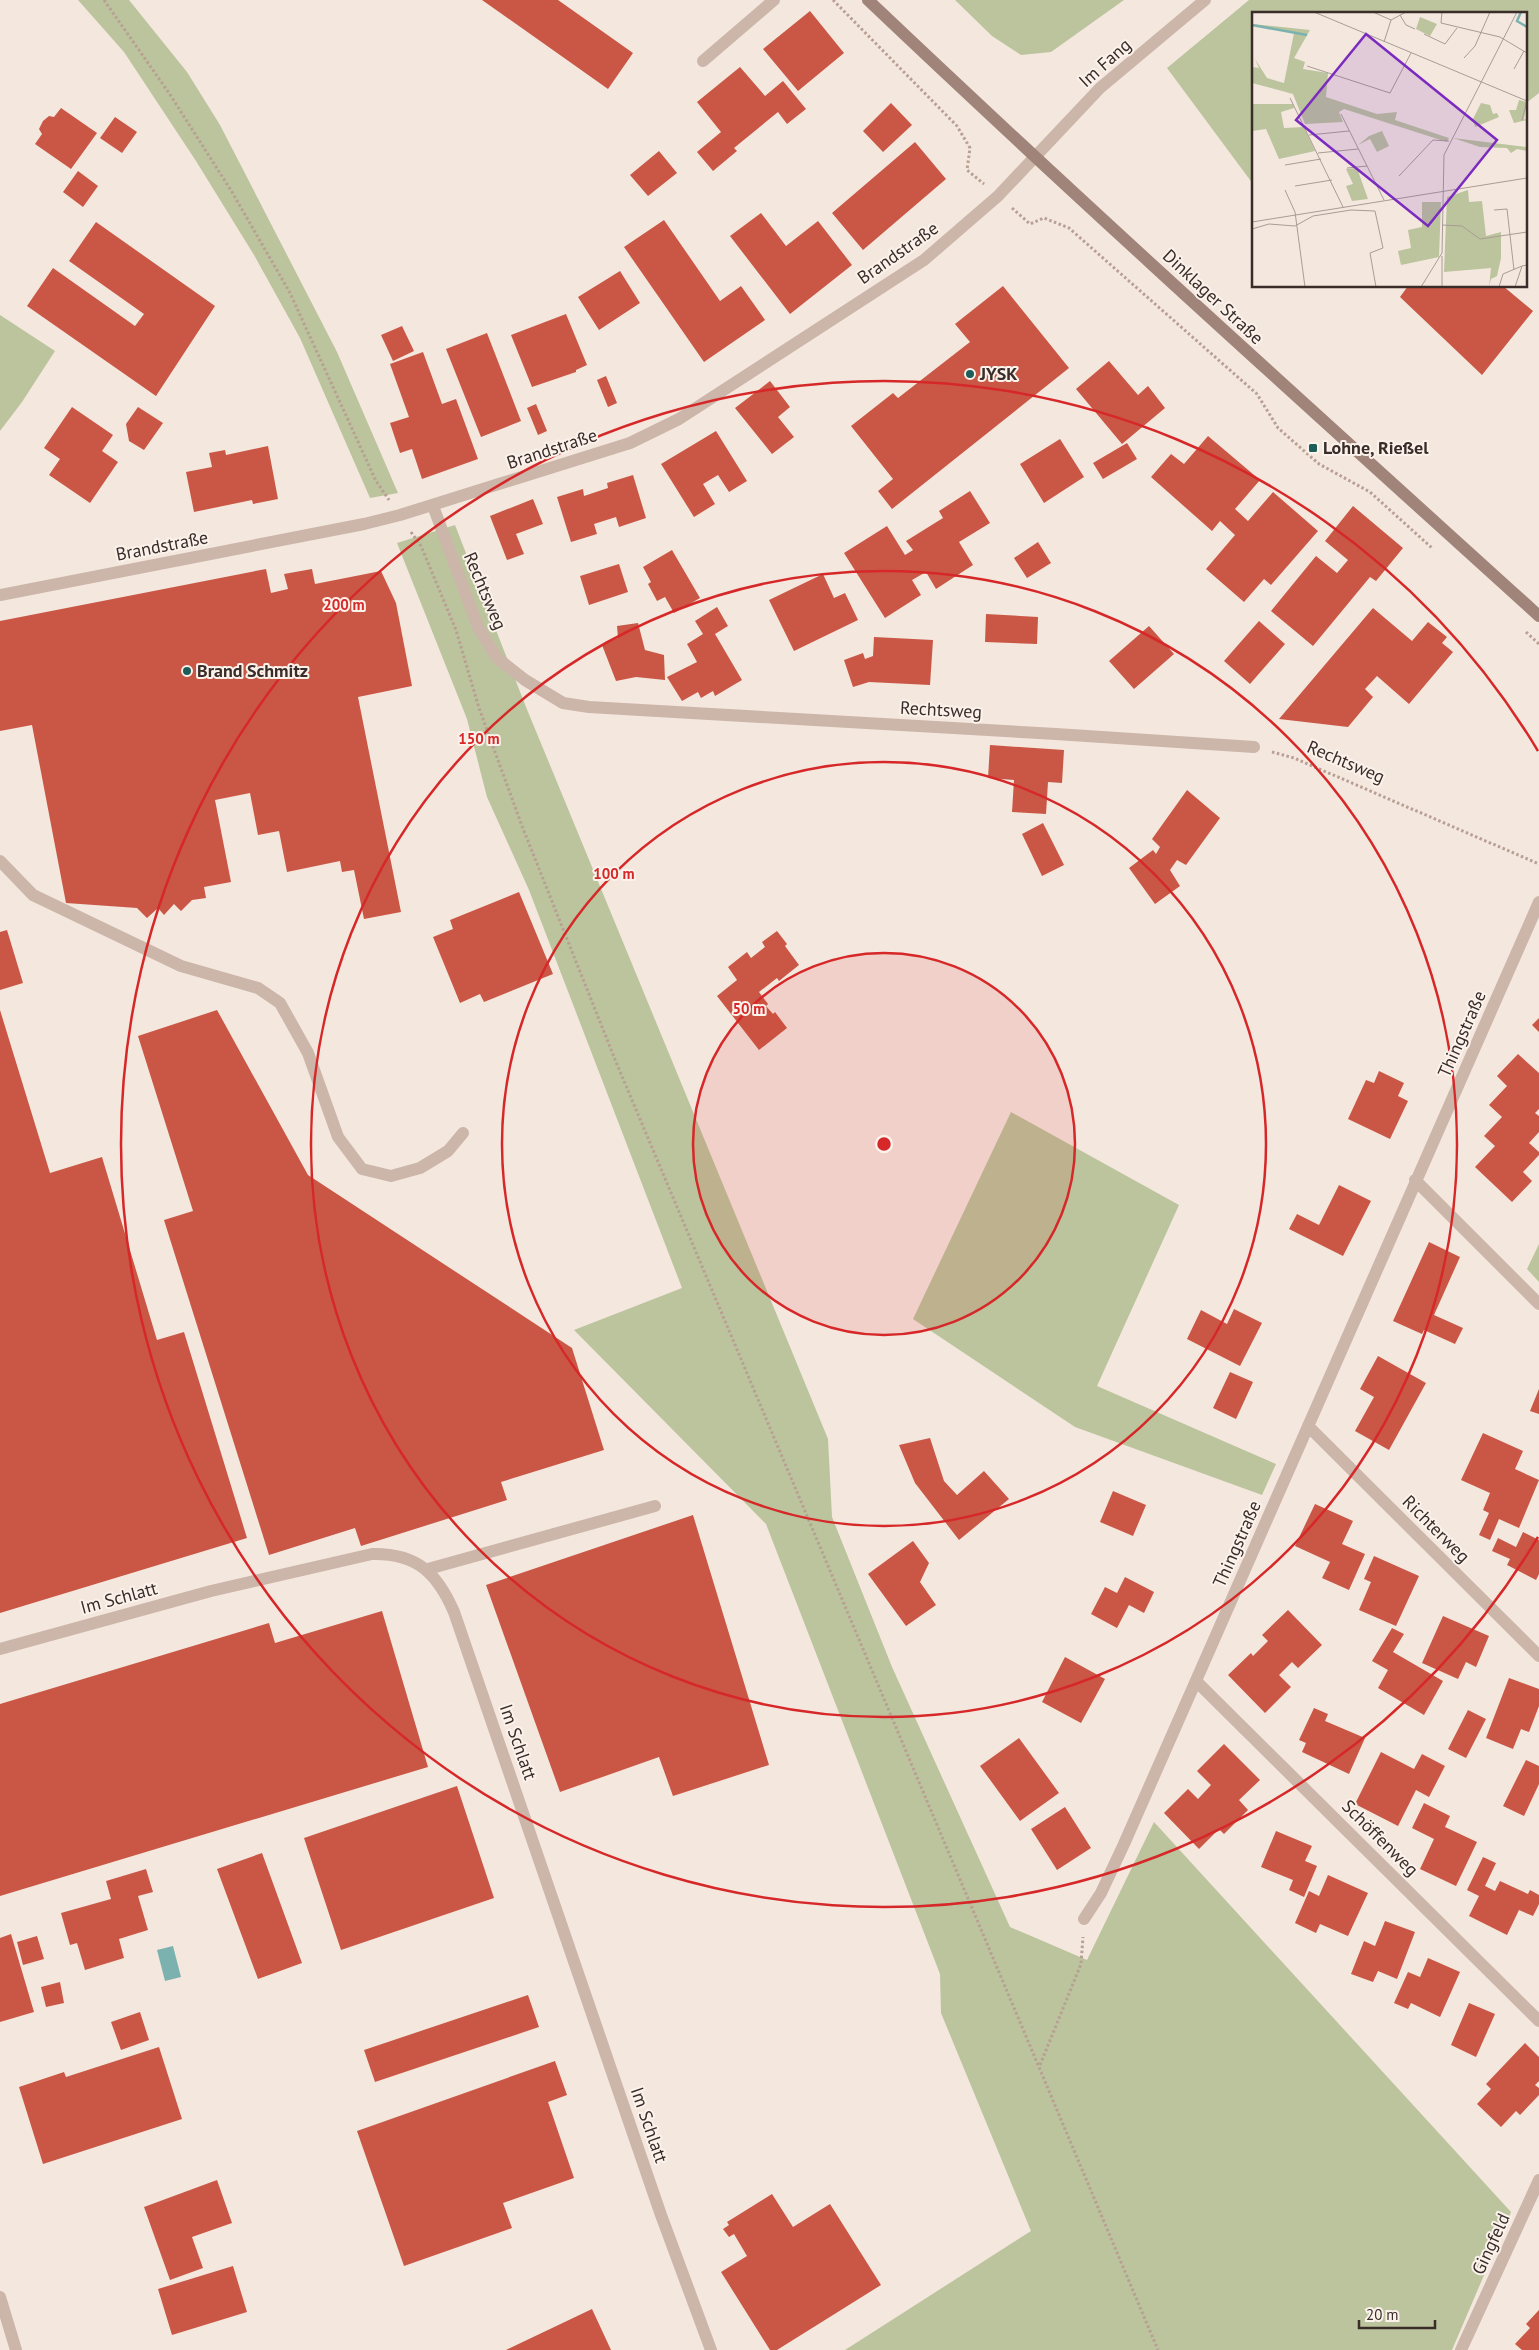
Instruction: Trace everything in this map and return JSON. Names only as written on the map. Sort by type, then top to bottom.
[{"type":"main road","name":"Dinklager Straße","points":[[868,0],[1035,158],[1539,616]]},
{"type":"street","points":[[703,61],[774,0]]},
{"type":"street","name":"Im Fang","points":[[1035,158],[1100,88],[1205,0]]},
{"type":"street","name":"Brandstraße","points":[[0,595],[400,516],[630,443],[679,419],[924,260],[998,196],[1035,158]]},
{"type":"street","name":"Rechtsweg","points":[[433,506],[478,627],[498,658],[524,680],[563,703],[589,707],[1254,747]]},
{"type":"street","points":[[0,862],[33,895],[181,966],[258,988],[280,1003],[308,1053],[338,1137],[362,1169],[391,1176],[420,1168],[448,1152],[462,1133]]},
{"type":"street","name":"Thingstraße","points":[[1084,1919],[1101,1893],[1539,902]]},
{"type":"street","points":[[1415,1180],[1539,1304]]},
{"type":"street","name":"Richterweg","points":[[1308,1426],[1539,1656]]},
{"type":"street","points":[[428,1570],[655,1506]]},
{"type":"street","name":"Im Schlatt","points":[[0,1648],[210,1591],[372,1554],[391,1554],[411,1560],[428,1570],[446,1592],[454,1612],[661,2215],[711,2350]]},
{"type":"street","name":"Schöffenweg","points":[[1196,1680],[1539,2021]]},
{"type":"street","name":"Gingfeld","points":[[1461,2350],[1539,2180]]},
{"type":"street","points":[[0,2297],[16,2350]]},
{"type":"path","points":[[104,0],[168,93],[242,209],[290,293],[376,481],[421,546],[456,630],[478,708],[616,1062],[1040,2065],[1158,2350]]},
{"type":"path","points":[[834,0],[957,126],[970,148],[967,170],[1030,224],[1044,218],[1070,228],[1257,394],[1278,428],[1318,464],[1370,492],[1436,552]]},
{"type":"path","points":[[1524,630],[1539,644]]},
{"type":"path","name":"Rechtsweg","points":[[1254,747],[1294,758],[1539,864]]},
{"type":"path","points":[[1040,2065],[1081,1964],[1084,1919]]},
{"type":"green space","points":[[78,0],[129,0],[187,72],[220,125],[337,352],[398,493],[370,498],[300,338],[254,255],[196,161],[124,52]]},
{"type":"green space","points":[[955,0],[1124,0],[1051,52],[1021,55],[992,36]]},
{"type":"green space","points":[[1249,0],[1539,0],[1539,93],[1526,103],[1526,12],[1252,12],[1252,183],[1167,68]]},
{"type":"green space","points":[[0,315],[55,351],[22,402],[0,431]]},
{"type":"green space","points":[[455,525],[526,707],[828,1439],[832,1517],[892,1667],[1010,1927],[1087,1960],[1154,1822],[1511,2212],[1452,2350],[845,2350],[1031,2231],[941,2013],[940,1974],[766,1524],[574,1330],[682,1288],[529,890],[487,797],[467,719],[397,543]]},
{"type":"green space","points":[[1011,1112],[1179,1205],[1097,1386],[1276,1464],[1262,1495],[1075,1427],[913,1319]]},
{"type":"green space","points":[[1539,1244],[1539,1282],[1527,1269]]},
{"type":"water","points":[[173,1946],[181,1977],[165,1981],[157,1950]]},
{"type":"building","points":[[482,0],[558,0],[633,53],[608,89]]},
{"type":"building","points":[[810,11],[844,53],[798,91],[763,49]]},
{"type":"building","points":[[740,67],[765,96],[783,81],[806,109],[787,124],[778,112],[734,148],[737,151],[713,171],[697,152],[721,132],[697,102]]},
{"type":"building","points":[[891,103],[912,125],[883,152],[863,131]]},
{"type":"building","points":[[61,108],[97,133],[71,169],[35,144],[42,134],[39,129],[43,121],[49,116],[54,117]]},
{"type":"building","points":[[115,117],[137,132],[122,153],[100,138]]},
{"type":"building","points":[[915,142],[946,179],[863,250],[832,213]]},
{"type":"building","points":[[659,151],[677,173],[648,196],[630,175]]},
{"type":"building","points":[[78,171],[98,186],[83,207],[63,192]]},
{"type":"building","points":[[761,213],[786,246],[818,221],[852,265],[790,314],[730,236]]},
{"type":"building","points":[[664,220],[720,301],[741,286],[765,320],[704,362],[624,247]]},
{"type":"building","points":[[96,222],[215,306],[156,396],[27,306],[53,268],[135,326],[144,314],[69,261]]},
{"type":"building","points":[[620,271],[640,303],[599,330],[578,297]]},
{"type":"building","points":[[1003,286],[1069,368],[892,509],[878,491],[893,479],[851,426],[893,393],[898,398],[970,342],[955,324]]},
{"type":"building","points":[[1407,288],[1505,288],[1533,311],[1482,375],[1400,297]]},
{"type":"building","points":[[566,314],[587,365],[576,370],[576,372],[532,387],[511,335]]},
{"type":"building","points":[[402,326],[414,351],[393,361],[381,335]]},
{"type":"building","points":[[487,333],[521,421],[481,437],[446,349]]},
{"type":"building","points":[[423,352],[442,404],[456,399],[478,459],[422,479],[412,449],[400,453],[390,423],[409,417],[390,364]]},
{"type":"building","points":[[1109,361],[1138,395],[1148,386],[1165,408],[1122,444],[1076,389]]},
{"type":"building","points":[[606,376],[617,403],[608,407],[597,380]]},
{"type":"building","points":[[770,381],[790,407],[778,417],[794,437],[772,454],[735,408]]},
{"type":"building","points":[[536,404],[547,431],[538,435],[527,408]]},
{"type":"building","points":[[72,407],[113,435],[102,451],[118,462],[90,503],[49,475],[60,459],[44,448]]},
{"type":"building","points":[[138,407],[163,423],[144,450],[129,441],[126,424]]},
{"type":"building","points":[[716,431],[747,481],[729,492],[718,475],[703,484],[715,504],[694,517],[661,464]]},
{"type":"building","points":[[1208,436],[1260,480],[1235,509],[1248,521],[1273,492],[1318,531],[1271,585],[1264,579],[1244,602],[1206,569],[1235,535],[1220,521],[1212,531],[1151,477],[1171,454],[1184,464]]},
{"type":"building","points":[[1060,439],[1084,477],[1044,503],[1020,464]]},
{"type":"building","points":[[1127,443],[1137,459],[1103,479],[1093,463]]},
{"type":"building","points":[[268,446],[278,499],[253,504],[252,500],[194,512],[186,472],[212,467],[209,453],[225,450],[226,455]]},
{"type":"building","points":[[633,475],[646,518],[619,527],[616,517],[594,524],[597,534],[571,542],[557,497],[583,489],[584,496],[608,488],[607,483]]},
{"type":"building","points":[[970,491],[990,523],[959,542],[973,565],[936,589],[926,572],[912,580],[921,595],[885,618],[844,553],[887,526],[905,555],[913,550],[906,541],[943,518],[939,511]]},
{"type":"building","points":[[533,499],[543,524],[516,534],[524,554],[507,560],[490,516]]},
{"type":"building","points":[[1353,506],[1403,548],[1376,581],[1370,577],[1313,646],[1271,611],[1316,556],[1337,573],[1348,560],[1325,541]]},
{"type":"building","points":[[1038,542],[1051,563],[1027,578],[1014,558]]},
{"type":"building","points":[[672,550],[700,598],[674,613],[665,597],[657,601],[648,584],[651,582],[643,567]]},
{"type":"building","points":[[619,564],[628,592],[589,605],[580,576]]},
{"type":"building","points":[[266,569],[271,593],[288,589],[284,574],[312,569],[315,584],[381,571],[396,603],[412,686],[358,697],[401,912],[364,919],[354,870],[342,872],[340,861],[287,872],[279,831],[258,835],[250,793],[215,800],[231,882],[204,887],[206,898],[192,900],[181,911],[174,904],[164,915],[158,908],[147,918],[137,908],[66,903],[32,725],[0,731],[0,621]]},
{"type":"building","points":[[823,574],[834,598],[845,593],[858,620],[794,651],[769,600]]},
{"type":"building","points":[[717,607],[728,626],[715,634],[742,680],[715,696],[713,691],[701,698],[698,692],[682,701],[667,677],[697,662],[687,644],[703,634],[695,621]]},
{"type":"building","points":[[1373,608],[1412,641],[1428,622],[1447,637],[1442,643],[1453,652],[1409,704],[1377,676],[1365,689],[1373,697],[1348,727],[1279,719]]},
{"type":"building","points":[[986,614],[1038,617],[1037,644],[985,642]]},
{"type":"building","points":[[1259,621],[1285,644],[1250,684],[1224,661]]},
{"type":"building","points":[[638,623],[645,650],[664,655],[665,680],[636,677],[616,681],[602,645],[618,638],[617,626]]},
{"type":"building","points":[[1149,626],[1174,654],[1134,689],[1109,661]]},
{"type":"building","points":[[874,637],[933,640],[930,685],[869,682],[853,687],[844,660],[863,653],[865,659],[873,656]]},
{"type":"building","points":[[990,745],[1064,750],[1062,783],[1048,782],[1046,814],[1012,812],[1014,780],[988,778]]},
{"type":"building","points":[[1187,790],[1220,818],[1186,865],[1177,860],[1170,870],[1180,886],[1155,904],[1129,868],[1153,850],[1156,854],[1160,847],[1152,839]]},
{"type":"building","points":[[1043,823],[1064,865],[1042,876],[1022,834]]},
{"type":"building","points":[[519,892],[553,974],[484,1002],[480,994],[460,1003],[433,937],[453,929],[450,920]]},
{"type":"building","points":[[7,930],[23,983],[0,990],[0,932]]},
{"type":"building","points":[[777,931],[799,965],[779,981],[777,978],[759,992],[768,1004],[766,1006],[773,1014],[775,1012],[787,1028],[759,1050],[717,996],[737,980],[728,967],[747,952],[751,958],[765,947],[762,942]]},
{"type":"building","points":[[0,1010],[50,1173],[102,1157],[157,1340],[184,1332],[247,1538],[0,1613]]},
{"type":"building","points":[[217,1010],[308,1175],[572,1348],[604,1450],[501,1482],[507,1500],[361,1546],[355,1528],[269,1555],[164,1220],[193,1211],[138,1036]]},
{"type":"building","points":[[1539,1018],[1539,1032],[1532,1025]]},
{"type":"building","points":[[1518,1054],[1539,1073],[1539,1109],[1535,1113],[1539,1116],[1539,1132],[1529,1143],[1539,1152],[1539,1155],[1523,1172],[1532,1181],[1512,1202],[1475,1167],[1495,1146],[1484,1136],[1502,1117],[1489,1105],[1507,1086],[1497,1076]]},
{"type":"building","points":[[1379,1071],[1404,1083],[1398,1096],[1408,1101],[1390,1139],[1348,1119],[1366,1080],[1374,1083]]},
{"type":"building","points":[[1339,1185],[1371,1201],[1343,1256],[1289,1229],[1297,1214],[1319,1225]]},
{"type":"building","points":[[1429,1242],[1460,1257],[1434,1315],[1463,1328],[1455,1344],[1424,1330],[1422,1334],[1393,1321]]},
{"type":"building","points":[[1234,1309],[1262,1323],[1240,1366],[1187,1339],[1201,1310],[1227,1324]]},
{"type":"building","points":[[1378,1356],[1426,1383],[1389,1450],[1355,1431],[1374,1397],[1360,1389]]},
{"type":"building","points":[[1230,1372],[1253,1382],[1236,1419],[1213,1408]]},
{"type":"building","points":[[1539,1389],[1539,1414],[1530,1411]]},
{"type":"building","points":[[1483,1433],[1523,1451],[1515,1469],[1539,1480],[1519,1528],[1499,1519],[1490,1540],[1479,1535],[1489,1513],[1483,1510],[1490,1493],[1461,1480]]},
{"type":"building","points":[[930,1438],[944,1481],[957,1495],[984,1471],[1009,1499],[959,1540],[915,1483],[899,1445]]},
{"type":"building","points":[[1113,1491],[1146,1505],[1133,1536],[1100,1522]]},
{"type":"building","points":[[1315,1504],[1353,1521],[1342,1544],[1365,1554],[1349,1590],[1322,1578],[1330,1562],[1295,1546]]},
{"type":"building","points":[[693,1515],[769,1765],[673,1796],[659,1757],[560,1792],[486,1585]]},
{"type":"building","points":[[1523,1532],[1539,1540],[1539,1574],[1536,1580],[1507,1565],[1510,1559],[1492,1551],[1498,1538],[1516,1547]]},
{"type":"building","points":[[913,1541],[929,1563],[920,1582],[936,1605],[906,1626],[868,1574]]},
{"type":"building","points":[[1374,1556],[1419,1576],[1396,1626],[1359,1610],[1371,1582],[1364,1579]]},
{"type":"building","points":[[1125,1577],[1154,1592],[1144,1613],[1129,1605],[1117,1628],[1091,1614],[1105,1587],[1117,1593]]},
{"type":"building","points":[[1288,1610],[1322,1645],[1298,1668],[1292,1662],[1279,1675],[1291,1687],[1265,1713],[1228,1675],[1251,1653],[1253,1656],[1268,1641],[1262,1635]]},
{"type":"building","points":[[382,1611],[428,1767],[0,1896],[0,1704],[269,1623],[275,1643]]},
{"type":"building","points":[[1443,1616],[1489,1636],[1476,1667],[1466,1662],[1458,1679],[1422,1663]]},
{"type":"building","points":[[1392,1628],[1404,1634],[1393,1652],[1443,1681],[1424,1715],[1378,1688],[1388,1670],[1372,1661]]},
{"type":"building","points":[[1065,1657],[1105,1679],[1081,1723],[1042,1702]]},
{"type":"building","points":[[1509,1678],[1539,1689],[1539,1706],[1529,1732],[1521,1729],[1513,1749],[1486,1738]]},
{"type":"building","points":[[1314,1708],[1328,1714],[1325,1721],[1365,1738],[1349,1774],[1302,1752],[1306,1743],[1299,1740]]},
{"type":"building","points":[[1468,1710],[1486,1719],[1466,1758],[1448,1749]]},
{"type":"building","points":[[1019,1738],[1059,1793],[1020,1821],[980,1766]]},
{"type":"building","points":[[1224,1744],[1260,1780],[1239,1800],[1248,1810],[1224,1834],[1219,1829],[1199,1849],[1164,1813],[1188,1789],[1198,1799],[1211,1785],[1197,1771]]},
{"type":"building","points":[[1381,1752],[1414,1769],[1422,1754],[1445,1766],[1429,1797],[1416,1790],[1398,1826],[1355,1804]]},
{"type":"building","points":[[1526,1760],[1539,1766],[1539,1784],[1524,1816],[1503,1806]]},
{"type":"building","points":[[457,1786],[494,1898],[341,1950],[304,1838]]},
{"type":"building","points":[[1424,1803],[1450,1816],[1445,1827],[1477,1842],[1456,1886],[1420,1869],[1434,1839],[1412,1828]]},
{"type":"building","points":[[1065,1807],[1091,1848],[1057,1870],[1031,1829]]},
{"type":"building","points":[[1276,1831],[1312,1846],[1305,1861],[1317,1866],[1304,1897],[1289,1890],[1293,1880],[1261,1867]]},
{"type":"building","points":[[262,1853],[302,1963],[258,1979],[217,1869]]},
{"type":"building","points":[[1483,1857],[1496,1863],[1485,1886],[1495,1891],[1500,1881],[1528,1894],[1530,1890],[1539,1895],[1539,1904],[1533,1916],[1519,1910],[1507,1935],[1469,1916],[1479,1896],[1467,1890]]},
{"type":"building","points":[[146,1869],[153,1892],[138,1896],[148,1930],[119,1939],[124,1958],[85,1970],[77,1943],[70,1945],[61,1913],[111,1899],[106,1881]]},
{"type":"building","points":[[1328,1875],[1368,1893],[1348,1936],[1320,1924],[1316,1933],[1295,1923],[1309,1891],[1319,1896]]},
{"type":"building","points":[[1385,1921],[1415,1932],[1397,1979],[1378,1971],[1373,1982],[1351,1974],[1364,1941],[1375,1946]]},
{"type":"building","points":[[11,1934],[34,2012],[0,2022],[0,1938]]},
{"type":"building","points":[[37,1936],[44,1959],[23,1965],[17,1942]]},
{"type":"building","points":[[1428,1958],[1460,1972],[1440,2017],[1411,2003],[1408,2009],[1394,2003],[1408,1972],[1420,1977]]},
{"type":"building","points":[[60,1982],[64,2003],[46,2007],[41,1987]]},
{"type":"building","points":[[528,1995],[539,2027],[375,2082],[364,2050]]},
{"type":"building","points":[[1469,2003],[1495,2014],[1476,2057],[1451,2045]]},
{"type":"building","points":[[140,2012],[149,2040],[121,2050],[111,2022]]},
{"type":"building","points":[[1525,2043],[1539,2057],[1539,2081],[1535,2085],[1539,2088],[1539,2095],[1520,2115],[1516,2111],[1501,2127],[1477,2104],[1491,2089],[1486,2084]]},
{"type":"building","points":[[159,2047],[182,2119],[43,2164],[19,2087],[64,2072],[66,2077]]},
{"type":"building","points":[[555,2061],[567,2095],[548,2102],[574,2178],[503,2203],[512,2228],[404,2266],[357,2131]]},
{"type":"building","points":[[217,2180],[232,2223],[192,2237],[203,2268],[170,2280],[144,2207]]},
{"type":"building","points":[[772,2194],[793,2227],[830,2204],[881,2285],[777,2350],[770,2350],[721,2272],[747,2256],[734,2234],[729,2237],[723,2229],[729,2225],[727,2222]]},
{"type":"building","points":[[233,2266],[247,2312],[172,2335],[158,2289]]},
{"type":"building","points":[[592,2309],[611,2350],[506,2350]]},
{"type":"building","points":[[1539,2310],[1539,2350],[1522,2350],[1515,2344],[1530,2328],[1526,2324]]},
{"type":"place","name":"JYSK","points":[[970,374]]},
{"type":"place","name":"Lohne, Rießel","points":[[1313,448]]},
{"type":"place","name":"Brand Schmitz","points":[[187,671]]}]
